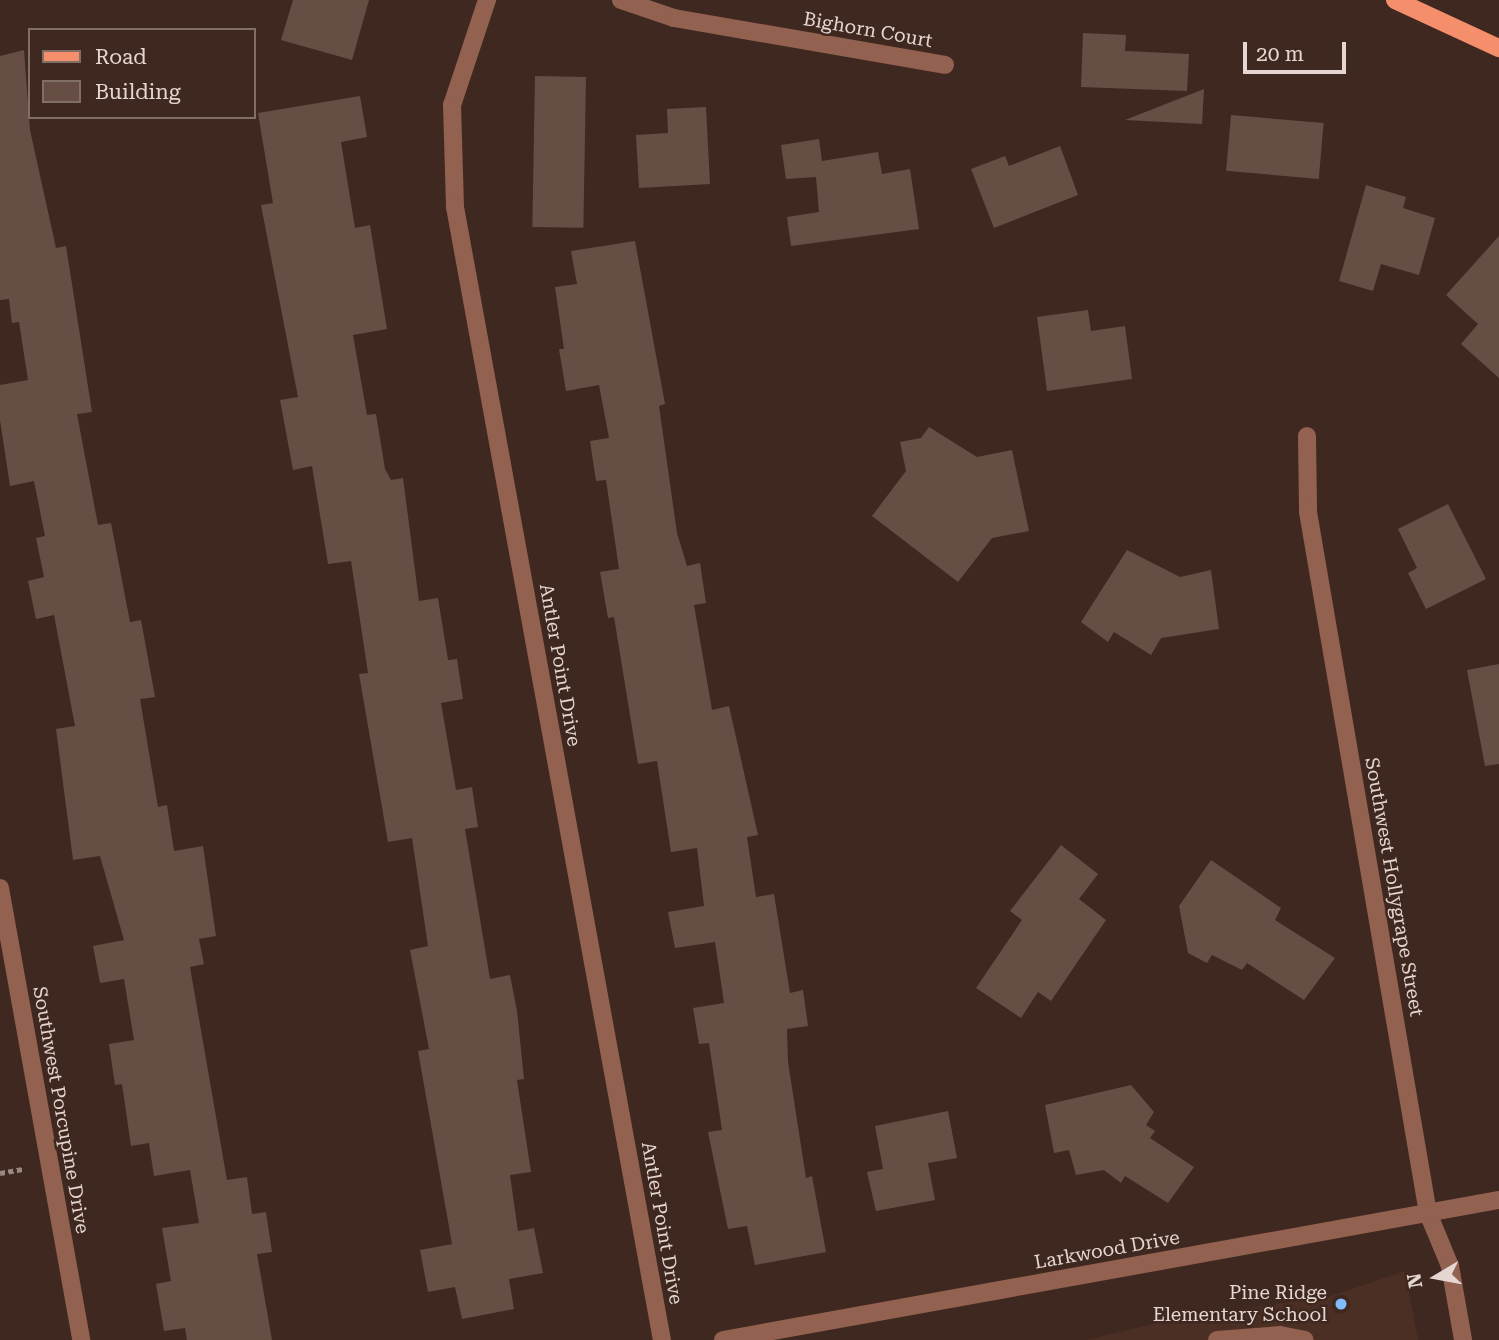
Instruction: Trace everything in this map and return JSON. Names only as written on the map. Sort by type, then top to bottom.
[{"type":"main road","points":[[1395,0],[1499,48]]},
{"type":"street","name":"Antler Point Drive","points":[[488,0],[452,104],[455,207],[662,1340]]},
{"type":"street","name":"Bighorn Court","points":[[621,0],[674,18],[944,65]]},
{"type":"street","name":"Southwest Hollygrape Street","points":[[1307,436],[1308,512],[1428,1213],[1450,1266],[1463,1340]]},
{"type":"street","name":"Southwest Porcupine Drive","points":[[0,888],[81,1340]]},
{"type":"street","name":"Larkwood Drive","points":[[723,1340],[1499,1200]]},
{"type":"street","points":[[1217,1340],[1280,1335],[1305,1340]]},
{"type":"shaded area","name":"Pine Ridge Elementary School","points":[[1405,1271],[1418,1340],[1086,1340],[1170,1320],[1331,1296]]},
{"type":"building","points":[[293,0],[369,0],[352,60],[281,40]]},
{"type":"building","points":[[1083,33],[1126,35],[1125,51],[1189,54],[1187,91],[1081,87]]},
{"type":"building","points":[[24,50],[30,130],[56,248],[66,246],[92,412],[77,414],[98,525],[111,523],[130,622],[141,620],[155,697],[140,699],[158,807],[167,805],[174,851],[203,846],[216,936],[199,939],[204,964],[190,967],[227,1180],[247,1177],[252,1214],[266,1212],[272,1252],[257,1254],[272,1340],[187,1340],[185,1328],[164,1331],[156,1284],[171,1281],[162,1228],[199,1223],[190,1170],[154,1176],[149,1143],[131,1146],[122,1084],[115,1085],[109,1044],[134,1040],[124,979],[100,983],[93,946],[124,940],[100,856],[73,860],[56,729],[75,726],[54,615],[36,619],[28,581],[44,577],[36,538],[45,536],[34,481],[10,486],[0,420],[0,385],[28,380],[19,322],[12,323],[9,299],[0,300],[0,56]]},
{"type":"building","points":[[535,76],[586,77],[583,228],[532,227]]},
{"type":"building","points":[[1204,89],[1202,124],[1125,120]]},
{"type":"building","points":[[360,96],[367,137],[341,142],[355,228],[370,225],[387,329],[353,335],[367,415],[376,414],[385,469],[391,480],[403,478],[419,601],[438,598],[448,660],[457,659],[463,699],[441,703],[456,790],[472,787],[478,827],[465,829],[490,979],[510,975],[517,1011],[524,1079],[517,1080],[531,1172],[510,1175],[518,1231],[534,1228],[543,1273],[509,1279],[514,1309],[462,1319],[455,1287],[428,1292],[420,1250],[452,1244],[418,1051],[429,1049],[410,950],[428,946],[412,838],[388,842],[359,674],[368,673],[351,561],[328,564],[312,466],[293,470],[280,400],[298,397],[261,205],[273,203],[258,113]]},
{"type":"building","points":[[706,107],[710,184],[639,188],[636,135],[668,133],[667,109]]},
{"type":"building","points":[[1231,115],[1324,123],[1319,179],[1226,171]]},
{"type":"building","points":[[819,139],[822,161],[878,152],[882,174],[910,169],[919,229],[791,246],[787,217],[819,212],[816,177],[786,179],[781,145]]},
{"type":"building","points":[[1060,146],[1078,195],[994,228],[971,169],[1005,156],[1009,166]]},
{"type":"building","points":[[1366,185],[1406,197],[1403,208],[1435,218],[1419,275],[1381,264],[1373,291],[1339,281]]},
{"type":"building","points":[[1499,236],[1499,378],[1461,344],[1478,324],[1446,295]]},
{"type":"building","points":[[635,241],[665,404],[659,406],[677,533],[687,566],[700,563],[706,603],[694,605],[712,710],[729,706],[758,835],[747,837],[756,897],[774,894],[790,993],[803,990],[808,1026],[787,1029],[788,1062],[806,1178],[812,1176],[826,1252],[755,1265],[747,1226],[728,1229],[708,1132],[722,1130],[709,1043],[699,1044],[693,1008],[724,1003],[715,942],[675,948],[668,912],[704,906],[697,848],[671,852],[657,761],[638,764],[614,617],[608,618],[600,572],[619,569],[606,480],[596,481],[590,441],[609,438],[599,385],[566,391],[559,349],[564,349],[555,287],[577,284],[571,251]]},
{"type":"building","points":[[1088,310],[1091,331],[1125,326],[1132,379],[1047,391],[1037,317]]},
{"type":"building","points":[[929,427],[977,457],[1012,450],[1029,531],[992,538],[958,582],[872,516],[906,471],[900,442],[921,438]]},
{"type":"building","points":[[1448,504],[1486,579],[1426,609],[1408,573],[1417,568],[1398,529]]},
{"type":"building","points":[[1127,550],[1180,577],[1211,570],[1219,629],[1161,638],[1151,655],[1114,632],[1108,642],[1081,622]]},
{"type":"building","points":[[1499,664],[1499,764],[1485,766],[1467,670]]},
{"type":"building","points":[[1061,845],[1098,874],[1079,899],[1106,920],[1051,1001],[1038,992],[1021,1018],[976,988],[1022,920],[1010,911]]},
{"type":"building","points":[[1211,860],[1281,908],[1275,920],[1335,958],[1304,1000],[1247,963],[1242,970],[1212,955],[1207,963],[1188,953],[1179,906]]},
{"type":"building","points":[[1131,1085],[1154,1112],[1146,1125],[1155,1131],[1150,1138],[1194,1167],[1168,1203],[1125,1176],[1121,1183],[1104,1170],[1076,1175],[1069,1150],[1054,1153],[1045,1105]]},
{"type":"building","points":[[948,1111],[957,1158],[928,1163],[935,1200],[876,1211],[867,1172],[883,1169],[875,1126]]},
{"type":"place","name":"Pine Ridge Elementary School","points":[[1341,1304]]}]
